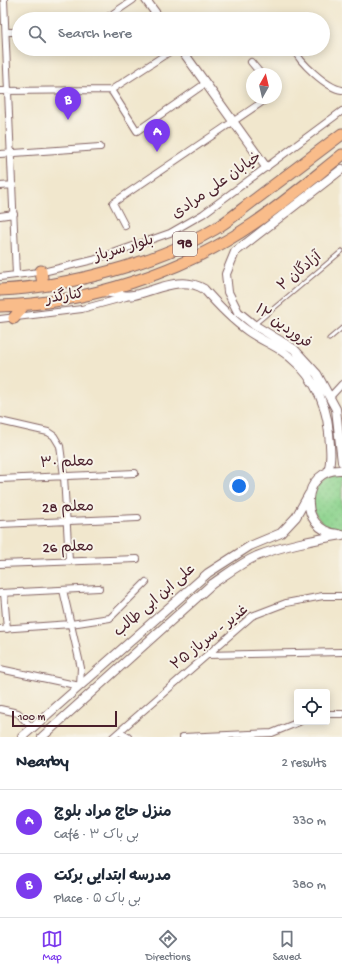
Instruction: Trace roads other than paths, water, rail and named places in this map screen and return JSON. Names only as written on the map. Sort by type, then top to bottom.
[{"type":"highway","name":"بلوار سرباز","points":[[0,290],[24,289],[122,267],[190,242],[216,228],[342,134]]},
{"type":"highway","name":"بلوار سرباز","points":[[0,306],[24,305],[66,299],[98,292],[123,285],[219,245],[254,224],[342,155]]},
{"type":"highway","points":[[41,271],[43,285]]},
{"type":"highway","points":[[14,318],[24,305]]},
{"type":"street","points":[[4,0],[16,275]]},
{"type":"street","points":[[115,12],[133,0]]},
{"type":"street","points":[[146,0],[155,12]]},
{"type":"street","points":[[6,32],[12,32]]},
{"type":"street","points":[[0,91],[111,90],[163,56]]},
{"type":"street","points":[[186,56],[266,167]]},
{"type":"street","points":[[300,56],[314,74],[332,86],[342,90]]},
{"type":"street","points":[[251,62],[256,68]]},
{"type":"street","points":[[111,90],[137,131],[206,83]]},
{"type":"street","points":[[125,226],[114,203],[124,194],[260,104]]},
{"type":"street","name":"خیابان علی مرادی","points":[[0,276],[41,271],[93,260],[170,234],[203,214],[342,111]]},
{"type":"street","points":[[0,154],[11,152],[100,147]]},
{"type":"street","name":"۱۲ فروردین","points":[[328,472],[330,451],[326,398],[317,374],[302,356],[286,343],[254,325],[238,312],[228,292],[226,274],[235,252],[342,169]]},
{"type":"street","points":[[0,186],[13,185]]},
{"type":"street","points":[[0,216],[14,214]]},
{"type":"street","name":"۱۲ فروردین","points":[[98,292],[133,295],[180,283],[197,285],[204,289],[237,323],[258,338],[279,349],[302,367],[326,398],[339,409],[342,462]]},
{"type":"street","name":"کنارگذر","points":[[0,319],[82,309],[133,295]]},
{"type":"street","points":[[326,398],[342,384]]},
{"type":"street","points":[[0,421],[48,432],[54,436],[60,446],[64,476],[69,561]]},
{"type":"street","points":[[328,472],[342,470]]},
{"type":"street","name":"علی ابن ابی طالب","points":[[22,737],[208,573],[250,546],[282,533],[296,517],[316,481],[328,472]]},
{"type":"street","name":"معلم ۳۰","points":[[0,479],[135,473]]},
{"type":"street","points":[[309,494],[308,504],[310,514],[315,523],[323,530],[333,534],[342,535]]},
{"type":"street","name":"معلم 28","points":[[0,524],[138,518]]},
{"type":"street","name":"علی ابن ابی طالب","points":[[42,737],[212,584],[235,568],[257,556],[292,545],[342,535]]},
{"type":"street","name":"معلم 26","points":[[0,564],[137,559]]},
{"type":"street","points":[[0,629],[71,624],[110,618],[146,582]]},
{"type":"street","points":[[7,629],[2,593],[99,588]]},
{"type":"street","points":[[63,590],[81,668],[80,686]]},
{"type":"street","name":"غدیر - سرباز ۲۵","points":[[113,737],[252,616],[286,603],[323,596],[342,596]]},
{"type":"street","points":[[208,655],[342,652]]},
{"type":"street","points":[[0,669],[80,686],[88,694]]},
{"type":"street","points":[[0,709],[18,713],[32,728]]},
{"type":"street","points":[[330,714],[342,714]]},
{"type":"street","points":[[183,737],[272,733],[294,724]]},
{"type":"street","points":[[119,732],[128,737]]},
{"type":"lane","name":"آزادگان ۲","points":[[254,325],[342,251]]},
{"type":"lane","points":[[329,339],[342,328]]},
{"type":"place","name":"مدرسه ابتدایی برکت","points":[[68,120]]},
{"type":"place","name":"منزل حاج مراد بلوچ","points":[[157,152]]}]
